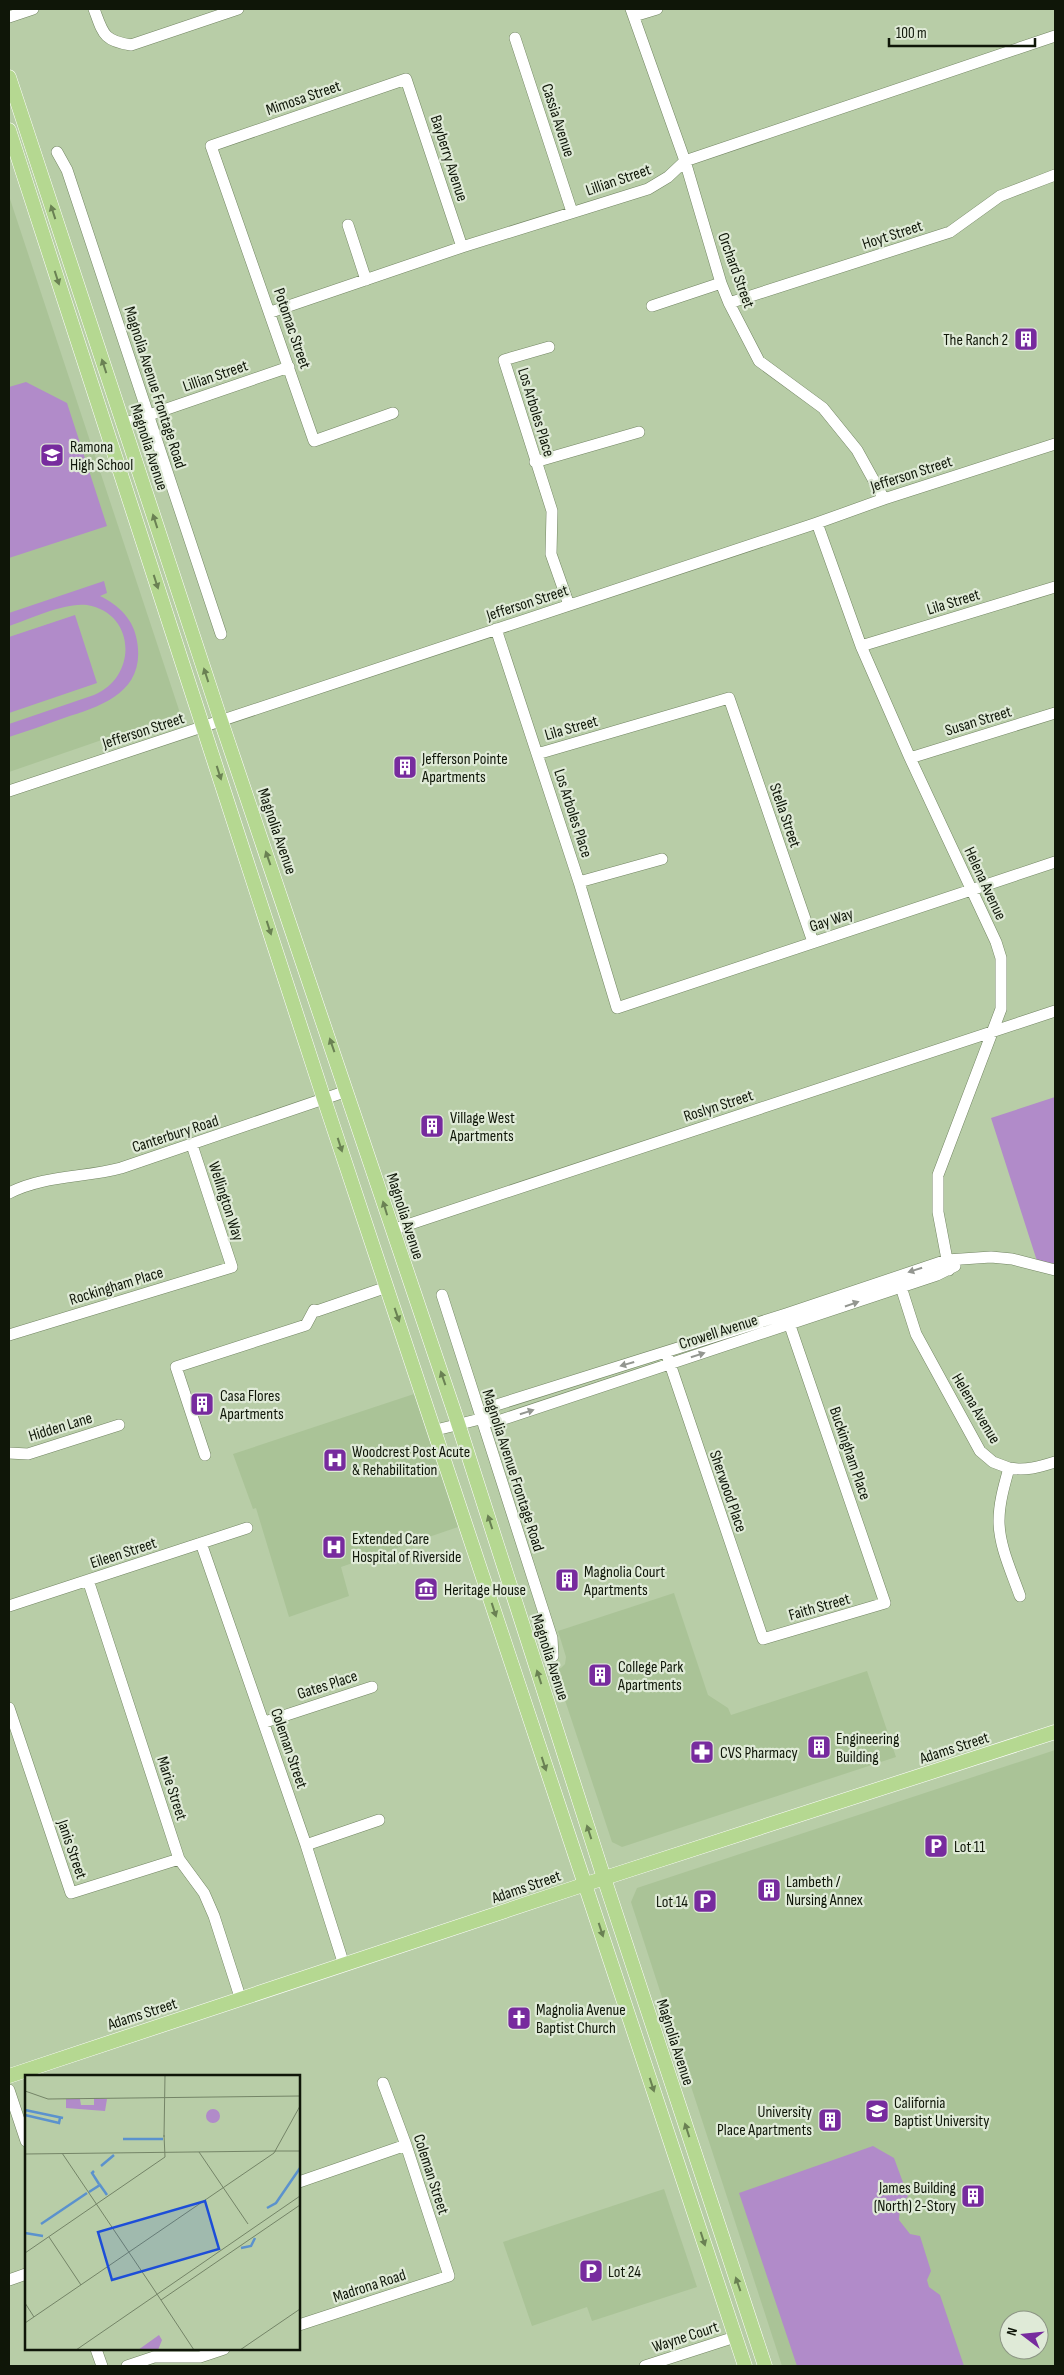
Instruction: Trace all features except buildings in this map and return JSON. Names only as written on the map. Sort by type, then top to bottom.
[{"type":"main road","name":"Magnolia Avenue","points":[[9,77],[221,721],[348,1091],[392,1230],[458,1424],[604,1878],[766,2366]]},
{"type":"main road","points":[[9,130],[324,1098],[436,1430],[552,1787],[586,1884],[745,2366]]},
{"type":"main road","name":"Adams Street","points":[[9,2076],[604,1878],[1055,1732]]},
{"type":"main road","points":[[735,2337],[753,2330]]},
{"type":"street","points":[[9,17],[33,9]]},
{"type":"street","points":[[94,9],[104,35],[115,42],[131,45],[238,9]]},
{"type":"street","points":[[632,13],[657,9]]},
{"type":"street","name":"Orchard Street","points":[[632,13],[685,161],[721,283],[729,303],[759,361],[822,408],[857,450],[884,499]]},
{"type":"street","name":"Lillian Street","points":[[271,312],[462,247],[648,189],[668,177],[685,161],[1055,36]]},
{"type":"street","name":"Cassia Avenue","points":[[515,38],[572,212]]},
{"type":"street","name":"Mimosa Street","points":[[211,146],[406,79]]},
{"type":"street","name":"Bayberry Avenue","points":[[406,79],[462,247]]},
{"type":"street","name":"Potomac Street","points":[[211,146],[271,312],[314,441],[393,413]]},
{"type":"street","name":"Magnolia Avenue Frontage Road","points":[[57,152],[67,170],[221,634]]},
{"type":"street","name":"Hoyt Street","points":[[729,303],[950,232],[1000,196],[1055,175]]},
{"type":"street","points":[[348,225],[366,280]]},
{"type":"street","points":[[652,306],[721,283]]},
{"type":"street","name":"Los Arboles Place","points":[[550,347],[504,360],[552,511],[551,554],[569,605]]},
{"type":"street","name":"Lillian Street","points":[[124,424],[289,366]]},
{"type":"street","points":[[536,462],[639,432]]},
{"type":"street","name":"Jefferson Street","points":[[9,791],[884,499],[1055,444]]},
{"type":"street","name":"Helena Avenue","points":[[816,523],[861,646],[910,758],[996,942],[1001,958],[1001,1010],[938,1175],[938,1212],[948,1265]]},
{"type":"street","name":"Lila Street","points":[[861,646],[1055,588]]},
{"type":"street","name":"Los Arboles Place","points":[[496,629],[579,882],[617,1008]]},
{"type":"street","name":"Lila Street","points":[[537,754],[729,698]]},
{"type":"street","name":"Stella Street","points":[[729,698],[812,942]]},
{"type":"street","name":"Susan Street","points":[[910,758],[1055,714]]},
{"type":"street","points":[[579,882],[662,859]]},
{"type":"street","name":"Gay Way","points":[[617,1008],[1055,862]]},
{"type":"street","name":"Roslyn Street","points":[[392,1230],[1055,1011]]},
{"type":"street","name":"Canterbury Road","points":[[9,1193],[49,1180],[102,1173],[192,1146],[348,1091]]},
{"type":"street","name":"Wellington Way","points":[[192,1146],[232,1267]]},
{"type":"street","name":"Crowell Avenue","points":[[436,1430],[480,1419],[495,1422],[901,1287],[962,1259],[991,1257],[1055,1270]]},
{"type":"street","name":"Crowell Avenue","points":[[480,1419],[490,1407],[948,1265]]},
{"type":"street","name":"Rockingham Place","points":[[9,1335],[232,1267]]},
{"type":"street","points":[[205,1456],[176,1367],[306,1325],[314,1310],[317,1312],[387,1286]]},
{"type":"street","name":"Helena Avenue","points":[[901,1287],[916,1334],[980,1451],[993,1462],[1009,1468]]},
{"type":"street","name":"Magnolia Avenue Frontage Road","points":[[442,1295],[480,1419],[552,1638],[553,1656]]},
{"type":"street","name":"Buckingham Place","points":[[786,1314],[885,1603]]},
{"type":"street","name":"Sherwood Place","points":[[666,1352],[763,1639]]},
{"type":"street","name":"Hidden Lane","points":[[9,1453],[28,1454],[119,1425]]},
{"type":"street","points":[[1020,1596],[1001,1539],[999,1522],[1000,1501],[1009,1468],[1021,1470],[1034,1469],[1055,1462]]},
{"type":"street","name":"Eileen Street","points":[[9,1606],[247,1528]]},
{"type":"street","name":"Coleman Street","points":[[201,1542],[306,1845],[344,1965]]},
{"type":"street","name":"Marie Street","points":[[88,1580],[179,1859],[204,1893],[214,1916],[241,2000]]},
{"type":"street","name":"Faith Street","points":[[763,1639],[885,1603]]},
{"type":"street","name":"Gates Place","points":[[264,1722],[372,1687]]},
{"type":"street","name":"Janis Street","points":[[9,1708],[71,1892],[179,1859]]},
{"type":"street","points":[[306,1845],[379,1820]]},
{"type":"street","name":"Coleman Street","points":[[383,2083],[406,2145],[449,2276]]},
{"type":"street","points":[[9,2090],[25,2138]]},
{"type":"street","points":[[300,2182],[406,2145]]},
{"type":"street","points":[[9,2280],[25,2274]]},
{"type":"street","name":"Madrona Road","points":[[300,2325],[449,2276]]},
{"type":"street","name":"Wayne Court","points":[[646,2366],[735,2337]]},
{"type":"street","points":[[96,2350],[102,2366]]},
{"type":"street","points":[[127,2366],[154,2357],[200,2356],[221,2350]]},
{"type":"shaded area","name":"Ramona High School","points":[[9,196],[180,713],[9,772]]},
{"type":"shaded area","points":[[26,382],[67,403],[107,526],[9,558],[9,387]]},
{"type":"shaded area","points":[[104,581],[107,593],[100,596],[125,614],[133,626],[137,641],[138,658],[135,673],[128,685],[106,702],[93,708],[9,737],[9,724],[94,695],[108,686],[118,674],[124,661],[125,646],[122,632],[115,620],[103,610],[87,605],[58,608],[9,626],[9,613]]},
{"type":"shaded area","points":[[75,615],[97,683],[9,713],[9,637]]},
{"type":"shaded area","points":[[1055,1097],[1055,1264],[1037,1261],[991,1118]]},
{"type":"shaded area","points":[[414,1394],[458,1527],[341,1567],[349,1596],[289,1617],[256,1508],[253,1509],[233,1454]]},
{"type":"shaded area","points":[[674,1593],[708,1695],[728,1708],[731,1715],[867,1671],[896,1757],[622,1847],[612,1842],[555,1670],[565,1664],[566,1657],[558,1631]]},
{"type":"shaded area","name":"California Baptist University","points":[[1055,1750],[1055,2366],[782,2366],[631,1902],[637,1888]]},
{"type":"shaded area","points":[[873,2146],[894,2158],[908,2196],[900,2206],[899,2220],[910,2234],[920,2236],[931,2271],[927,2280],[929,2287],[940,2295],[964,2366],[797,2366],[739,2193]]},
{"type":"shaded area","name":"Lot 24","points":[[664,2189],[697,2287],[592,2321],[587,2307],[532,2326],[503,2242]]},
{"type":"place","name":"The Ranch 2","points":[[1026,339]]},
{"type":"place","name":"Ramona High School","points":[[52,455]]},
{"type":"place","name":"Jefferson Pointe Apartments","points":[[405,767]]},
{"type":"place","name":"Village West Apartments","points":[[432,1126]]},
{"type":"place","name":"Casa Flores Apartments","points":[[202,1404]]},
{"type":"place","name":"Woodcrest Post Acute & Rehabilitation","points":[[335,1460]]},
{"type":"place","name":"Extended Care Hospital of Riverside","points":[[334,1547]]},
{"type":"place","name":"Magnolia Court Apartments","points":[[567,1580]]},
{"type":"place","name":"Heritage House","points":[[426,1589]]},
{"type":"place","name":"College Park Apartments","points":[[600,1675]]},
{"type":"place","name":"Engineering Building","points":[[819,1747]]},
{"type":"place","name":"CVS Pharmacy","points":[[702,1752]]},
{"type":"place","name":"Lot 11","points":[[936,1846]]},
{"type":"place","name":"Lambeth / Nursing Annex","points":[[769,1890]]},
{"type":"place","name":"Lot 14","points":[[705,1901]]},
{"type":"place","name":"Magnolia Avenue Baptist Church","points":[[519,2018]]},
{"type":"place","name":"California Baptist University","points":[[877,2111]]},
{"type":"place","name":"University Place Apartments","points":[[830,2120]]},
{"type":"place","name":"James Building (North) 2-Story","points":[[973,2196]]},
{"type":"place","name":"Lot 24","points":[[591,2271]]}]
